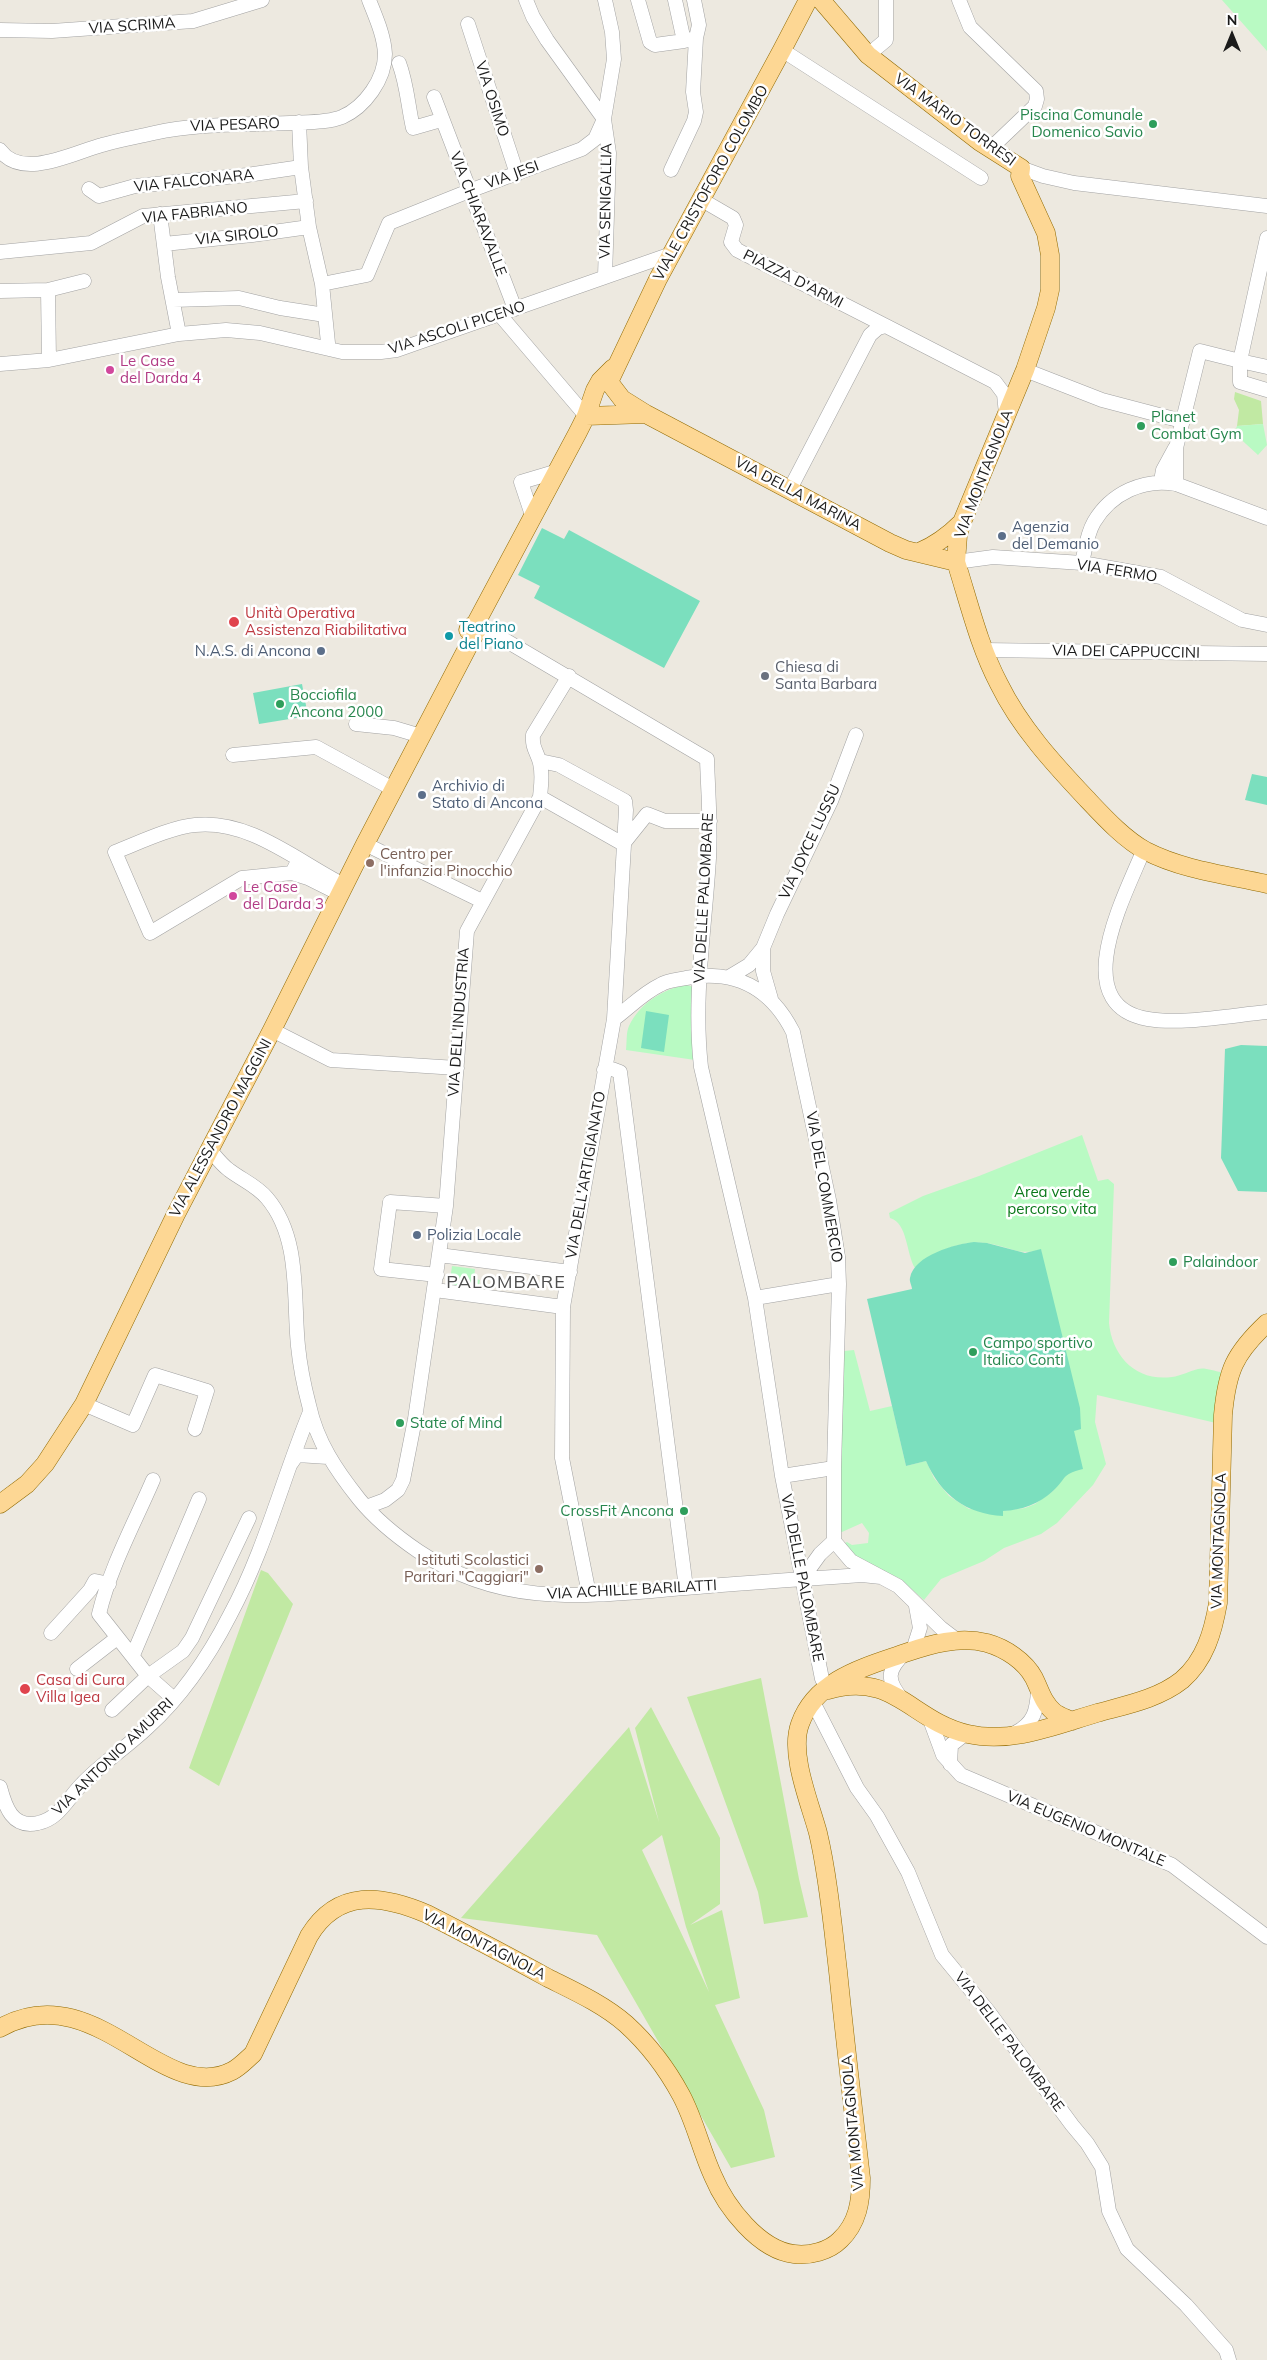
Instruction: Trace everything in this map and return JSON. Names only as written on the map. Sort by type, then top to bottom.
[{"type":"main road","name":"VIALE CRISTOFORO COLOMBO","points":[[476,623],[558,471],[586,416],[600,381],[612,374],[671,254],[702,200],[808,0]]},
{"type":"main road","name":"VIA MARIO TORRESI","points":[[821,0],[868,55],[990,149],[1021,168]]},
{"type":"main road","name":"VIA MONTAGNOLA","points":[[1021,168],[1020,176],[1046,233],[1050,254],[1050,290],[1046,308],[1025,370],[958,535],[956,562],[984,650],[998,683],[1032,735],[1070,782],[1102,815],[1144,849],[1178,863],[1267,884]]},
{"type":"main road","name":"VIA DELLA MARINA","points":[[612,374],[622,399],[646,414],[890,543],[906,550],[956,562]]},
{"type":"main road","name":"VIA DELLA MARINA","points":[[586,416],[646,414]]},
{"type":"main road","points":[[919,552],[934,546],[948,536],[962,522]]},
{"type":"main road","name":"VIA ALESSANDRO MAGGINI","points":[[0,1504],[27,1484],[45,1464],[84,1404],[147,1272],[460,660],[469,628],[476,623]]},
{"type":"main road","name":"VIA MONTAGNOLA","points":[[0,2028],[12,2021],[30,2016],[60,2014],[89,2024],[180,2072],[213,2077],[224,2074],[241,2065],[253,2054],[309,1936],[317,1923],[326,1914],[339,1906],[354,1901],[383,1900],[402,1904],[427,1914],[598,2004],[625,2023],[660,2062],[678,2091],[714,2178],[741,2221],[765,2243],[800,2255],[815,2253],[836,2244],[850,2228],[860,2200],[861,2178],[832,1927],[818,1836],[797,1752],[799,1725],[819,1691],[849,1686],[868,1686],[902,1698],[928,1717],[965,1734],[990,1737],[1010,1736],[1031,1733],[1163,1692],[1182,1680],[1196,1665],[1207,1646],[1214,1626],[1218,1603],[1223,1415],[1226,1386],[1233,1364],[1246,1343],[1267,1323]]},
{"type":"main road","points":[[819,1691],[854,1671],[926,1645],[958,1640],[986,1643],[1001,1648],[1015,1657],[1034,1678],[1038,1690],[1054,1712],[1072,1721]]},
{"type":"street","name":"VIA SCRIMA","points":[[0,30],[60,31],[193,21],[262,0]]},
{"type":"street","name":"VIA PESARO","points":[[0,150],[9,159],[19,163],[40,164],[101,145],[176,128],[299,122],[342,117],[369,96],[380,79],[385,56],[383,38],[369,0]]},
{"type":"street","name":"VIA SENIGALLIA","points":[[526,0],[533,17],[547,40],[604,119],[609,153],[605,276]]},
{"type":"street","name":"VIA JESI","points":[[322,284],[367,275],[389,223],[469,190],[582,149],[595,139],[604,119],[614,46],[605,0]]},
{"type":"street","points":[[638,0],[650,42],[655,45],[690,39],[699,25],[694,0]]},
{"type":"street","points":[[671,170],[694,121],[696,112],[690,39],[675,0]]},
{"type":"street","points":[[868,55],[886,40],[886,0]]},
{"type":"street","points":[[959,0],[970,27],[1036,91],[1037,99],[1034,106],[990,149]]},
{"type":"street","name":"VIA OSIMO","points":[[468,24],[516,174]]},
{"type":"street","points":[[782,50],[981,178]]},
{"type":"street","points":[[399,63],[407,84],[406,96],[413,128],[441,120]]},
{"type":"street","name":"VIA CHIARAVALLE","points":[[434,98],[515,309]]},
{"type":"street","points":[[299,122],[301,167],[309,227],[322,284],[328,343]]},
{"type":"street","name":"VIA FALCONARA","points":[[89,189],[99,196],[135,186],[247,175],[301,167]]},
{"type":"street","name":"VIA MARIO TORRESI","points":[[1021,168],[1043,176],[1074,183],[1267,206]]},
{"type":"street","name":"PIAZZA D'ARMI","points":[[702,200],[733,218],[736,225],[732,242],[737,250],[995,382]]},
{"type":"street","name":"VIA FABRIANO","points":[[0,252],[90,243],[143,216],[306,201]]},
{"type":"street","points":[[160,214],[179,334]]},
{"type":"street","name":"VIA SIROLO","points":[[164,244],[309,227]]},
{"type":"street","points":[[1267,238],[1240,361],[1240,382],[1267,390]]},
{"type":"street","name":"VIA ASCOLI PICENO","points":[[0,364],[49,360],[179,334],[226,330],[245,331],[326,350],[358,353],[397,350],[671,254]]},
{"type":"street","points":[[0,291],[48,290],[84,282]]},
{"type":"street","points":[[48,290],[49,360]]},
{"type":"street","points":[[173,300],[239,298],[280,308],[325,315]]},
{"type":"street","points":[[500,314],[586,416]]},
{"type":"street","points":[[790,489],[870,335],[878,328],[886,326]]},
{"type":"street","name":"VIA MONTAGNOLA","points":[[995,382],[1004,383],[1015,378],[1030,337],[1038,333]]},
{"type":"street","points":[[1176,484],[1176,448],[1200,351],[1267,367]]},
{"type":"street","points":[[1025,370],[1102,400],[1182,421]]},
{"type":"street","points":[[995,382],[1004,394],[1006,414]]},
{"type":"street","points":[[1161,481],[1164,470],[1176,448]]},
{"type":"street","points":[[533,518],[521,482],[558,471]]},
{"type":"street","points":[[1082,563],[1094,522],[1108,504],[1129,490],[1161,481],[1176,484],[1267,518]]},
{"type":"street","name":"VIA FERMO","points":[[956,562],[993,556],[1082,563],[1162,577],[1242,620],[1264,623]]},
{"type":"street","name":"VIA DELLE PALOMBARE","points":[[476,623],[569,676],[707,759],[710,821],[709,857],[700,976],[698,1043],[701,1067],[755,1298],[782,1476],[802,1579],[819,1691],[856,1788],[877,1816],[908,1872],[942,1955],[988,2011],[1072,2126],[1087,2143],[1102,2167],[1109,2212],[1126,2249],[1186,2305],[1226,2350],[1229,2360]]},
{"type":"street","name":"VIA DEI CAPPUCCINI","points":[[984,650],[1267,654]]},
{"type":"street","points":[[569,676],[533,736],[532,747],[540,761],[542,776],[540,797],[623,844],[647,814]]},
{"type":"street","points":[[356,724],[394,728],[421,736]]},
{"type":"street","name":"VIA JOYCE LUSSU","points":[[729,977],[749,965],[763,948],[831,801],[856,735]]},
{"type":"street","points":[[233,755],[316,747],[393,789]]},
{"type":"street","points":[[540,761],[559,765],[647,814],[665,821],[710,821]]},
{"type":"street","name":"VIA DELL'INDUSTRIA","points":[[366,1507],[385,1500],[398,1490],[403,1480],[415,1419],[446,1206],[464,945],[467,931],[540,797]]},
{"type":"street","name":"VIA DELL'ARTIGIANATO","points":[[589,1594],[562,1458],[563,1307],[614,1019],[625,801]]},
{"type":"street","points":[[194,825],[227,826],[267,841],[299,860],[342,890],[292,873],[242,878],[150,933],[115,852],[194,825]]},
{"type":"street","points":[[365,844],[482,901]]},
{"type":"street","points":[[1144,849],[1107,945],[1104,974],[1114,999],[1124,1009],[1147,1019],[1166,1021],[1267,1012]]},
{"type":"street","points":[[292,873],[299,860]]},
{"type":"street","name":"VIA JOYCE LUSSU","points":[[763,948],[763,971],[771,999]]},
{"type":"street","points":[[749,965],[749,984]]},
{"type":"street","points":[[749,984],[763,971]]},
{"type":"street","name":"VIA DEL COMMERCIO","points":[[614,1019],[659,985],[700,976],[729,977],[749,984],[771,999],[786,1017],[793,1032],[801,1061],[829,1200],[838,1257],[834,1541]]},
{"type":"street","points":[[272,1030],[331,1060],[457,1068]]},
{"type":"street","points":[[604,1070],[612,1069],[620,1072],[686,1588]]},
{"type":"street","name":"VIA ACHILLE BARILATTI","points":[[206,1158],[256,1187],[268,1199],[285,1229],[290,1242],[298,1345],[310,1412],[317,1434],[328,1457],[366,1507],[404,1542],[444,1568],[475,1580],[515,1591],[541,1594],[589,1594],[862,1575],[881,1577]]},
{"type":"street","points":[[437,1275],[381,1269],[390,1202],[446,1206]]},
{"type":"street","points":[[440,1255],[570,1272]]},
{"type":"street","points":[[755,1298],[839,1284]]},
{"type":"street","points":[[435,1290],[563,1307]]},
{"type":"street","points":[[84,1404],[133,1425],[154,1375],[207,1391],[194,1429]]},
{"type":"street","name":"VIA ANTONIO AMURRI","points":[[0,1787],[4,1805],[10,1815],[19,1822],[38,1823],[56,1815],[82,1784],[149,1727],[174,1699],[209,1654],[241,1595],[270,1528],[310,1412]]},
{"type":"street","name":"VIA ANTONIO AMURRI","points":[[294,1458],[306,1440],[317,1434]]},
{"type":"street","points":[[294,1458],[328,1457]]},
{"type":"street","name":"VIA DELLE PALOMBARE","points":[[782,1476],[834,1468]]},
{"type":"street","points":[[153,1480],[106,1590],[99,1614],[140,1665],[174,1699]]},
{"type":"street","points":[[112,1710],[140,1665],[199,1499]]},
{"type":"street","points":[[140,1665],[183,1651],[192,1638],[248,1518]]},
{"type":"street","points":[[802,1579],[820,1554],[834,1541]]},
{"type":"street","name":"VIA ACHILLE BARILATTI","points":[[834,1541],[851,1561],[898,1586],[916,1606],[958,1640]]},
{"type":"street","points":[[798,1560],[820,1554]]},
{"type":"street","points":[[51,1633],[90,1590],[95,1581],[106,1590]]},
{"type":"street","points":[[902,1698],[892,1686],[890,1676],[892,1667],[909,1651],[920,1628],[916,1606]]},
{"type":"street","points":[[77,1669],[118,1638]]},
{"type":"street","points":[[1010,1736],[1029,1724],[1034,1718],[1037,1709],[1038,1690]]},
{"type":"street","name":"VIA EUGENIO MONTALE","points":[[928,1717],[939,1748],[950,1764],[968,1780],[1172,1865],[1267,1937]]},
{"type":"street","points":[[950,1764],[951,1745],[965,1734]]},
{"type":"green space","points":[[1222,0],[1267,0],[1267,51]]},
{"type":"green space","points":[[1235,392],[1261,401],[1263,424],[1237,426],[1239,410],[1234,399]]},
{"type":"green space","points":[[1263,424],[1267,445],[1258,455],[1234,433],[1237,426]]},
{"type":"green space","points":[[542,528],[564,539],[569,530],[700,601],[664,668],[534,598],[540,586],[518,575]]},
{"type":"green space","name":"Bocciofila Ancona 2000","points":[[302,684],[308,716],[259,724],[253,693]]},
{"type":"green space","points":[[1252,774],[1267,777],[1267,805],[1245,800]]},
{"type":"green space","points":[[686,985],[691,986],[695,991],[695,1060],[626,1050],[628,1028],[639,1010],[653,998],[669,990]]},
{"type":"green space","points":[[646,1011],[669,1015],[664,1052],[641,1048]]},
{"type":"green space","points":[[1241,1045],[1267,1046],[1267,1192],[1238,1191],[1221,1158],[1225,1049]]},
{"type":"green space","name":"Area verde percorso vita","points":[[1082,1135],[1098,1181],[1108,1179],[1114,1184],[1109,1323],[1115,1346],[1128,1364],[1137,1371],[1147,1375],[1172,1377],[1200,1369],[1221,1372],[1216,1423],[1097,1395],[1095,1422],[1106,1464],[1093,1485],[1057,1523],[1041,1534],[1004,1548],[984,1561],[941,1579],[924,1600],[899,1578],[866,1566],[843,1544],[847,1542],[852,1545],[868,1543],[869,1533],[862,1523],[842,1532],[839,1531],[844,1351],[854,1350],[870,1411],[892,1406],[906,1466],[926,1461],[934,1478],[949,1496],[969,1509],[1003,1511],[1025,1508],[1035,1504],[1053,1491],[1067,1473],[1073,1431],[1041,1250],[1024,1252],[988,1243],[966,1243],[944,1250],[915,1268],[903,1232],[896,1221],[890,1218],[889,1213],[923,1196]]},
{"type":"green space","name":"Campo sportivo Italico Conti","points":[[974,1242],[987,1243],[1025,1253],[1041,1249],[1080,1408],[1081,1429],[1074,1431],[1083,1469],[1067,1475],[1053,1491],[1036,1503],[1023,1508],[1003,1511],[1003,1516],[977,1511],[966,1507],[956,1500],[939,1484],[926,1461],[906,1466],[867,1299],[912,1289],[910,1278],[913,1270],[919,1263],[927,1257],[947,1248]]},
{"type":"green space","points":[[452,1266],[475,1269],[474,1279],[480,1280],[478,1291],[449,1287]]},
{"type":"green space","points":[[261,1570],[268,1573],[293,1604],[219,1786],[189,1768]]},
{"type":"green space","points":[[761,1678],[808,1917],[764,1924],[758,1892],[687,1697]]},
{"type":"green space","points":[[651,1707],[720,1838],[720,1904],[690,1925],[722,1910],[740,1998],[715,2005],[764,2110],[775,2157],[731,2168],[597,1935],[461,1918],[629,1727],[659,1822],[635,1728]],"holes":[[[662,1835],[686,1927],[709,1992],[642,1850]]]},
{"type":"place","name":"Piscina Comunale Domenico Savio","points":[[1153,124]]},
{"type":"place","name":"Le Case del Darda 4","points":[[110,370]]},
{"type":"place","name":"Planet Combat Gym","points":[[1141,426]]},
{"type":"place","name":"Agenzia del Demanio","points":[[1002,536]]},
{"type":"place","name":"Unità Operativa Assistenza Riabilitativa","points":[[234,622]]},
{"type":"place","name":"Teatrino del Piano","points":[[449,636]]},
{"type":"place","name":"N.A.S. di Ancona","points":[[321,651]]},
{"type":"place","name":"Chiesa di Santa Barbara","points":[[765,676]]},
{"type":"place","name":"Bocciofila Ancona 2000","points":[[280,704]]},
{"type":"place","name":"Archivio di Stato di Ancona","points":[[422,795]]},
{"type":"place","name":"Centro per l'infanzia Pinocchio","points":[[370,863]]},
{"type":"place","name":"Le Case del Darda 3","points":[[233,896]]},
{"type":"place","name":"Polizia Locale","points":[[417,1235]]},
{"type":"place","name":"Palaindoor","points":[[1173,1262]]},
{"type":"place","name":"Campo sportivo Italico Conti","points":[[973,1352]]},
{"type":"place","name":"State of Mind","points":[[400,1423]]},
{"type":"place","name":"CrossFit Ancona","points":[[684,1511]]},
{"type":"place","name":"Istituti Scolastici Paritari \"Caggiari\"","points":[[539,1569]]},
{"type":"place","name":"Casa di Cura Villa Igea","points":[[25,1689]]},
{"type":"district","name":"PALOMBARE","points":[[506,1283]]}]
